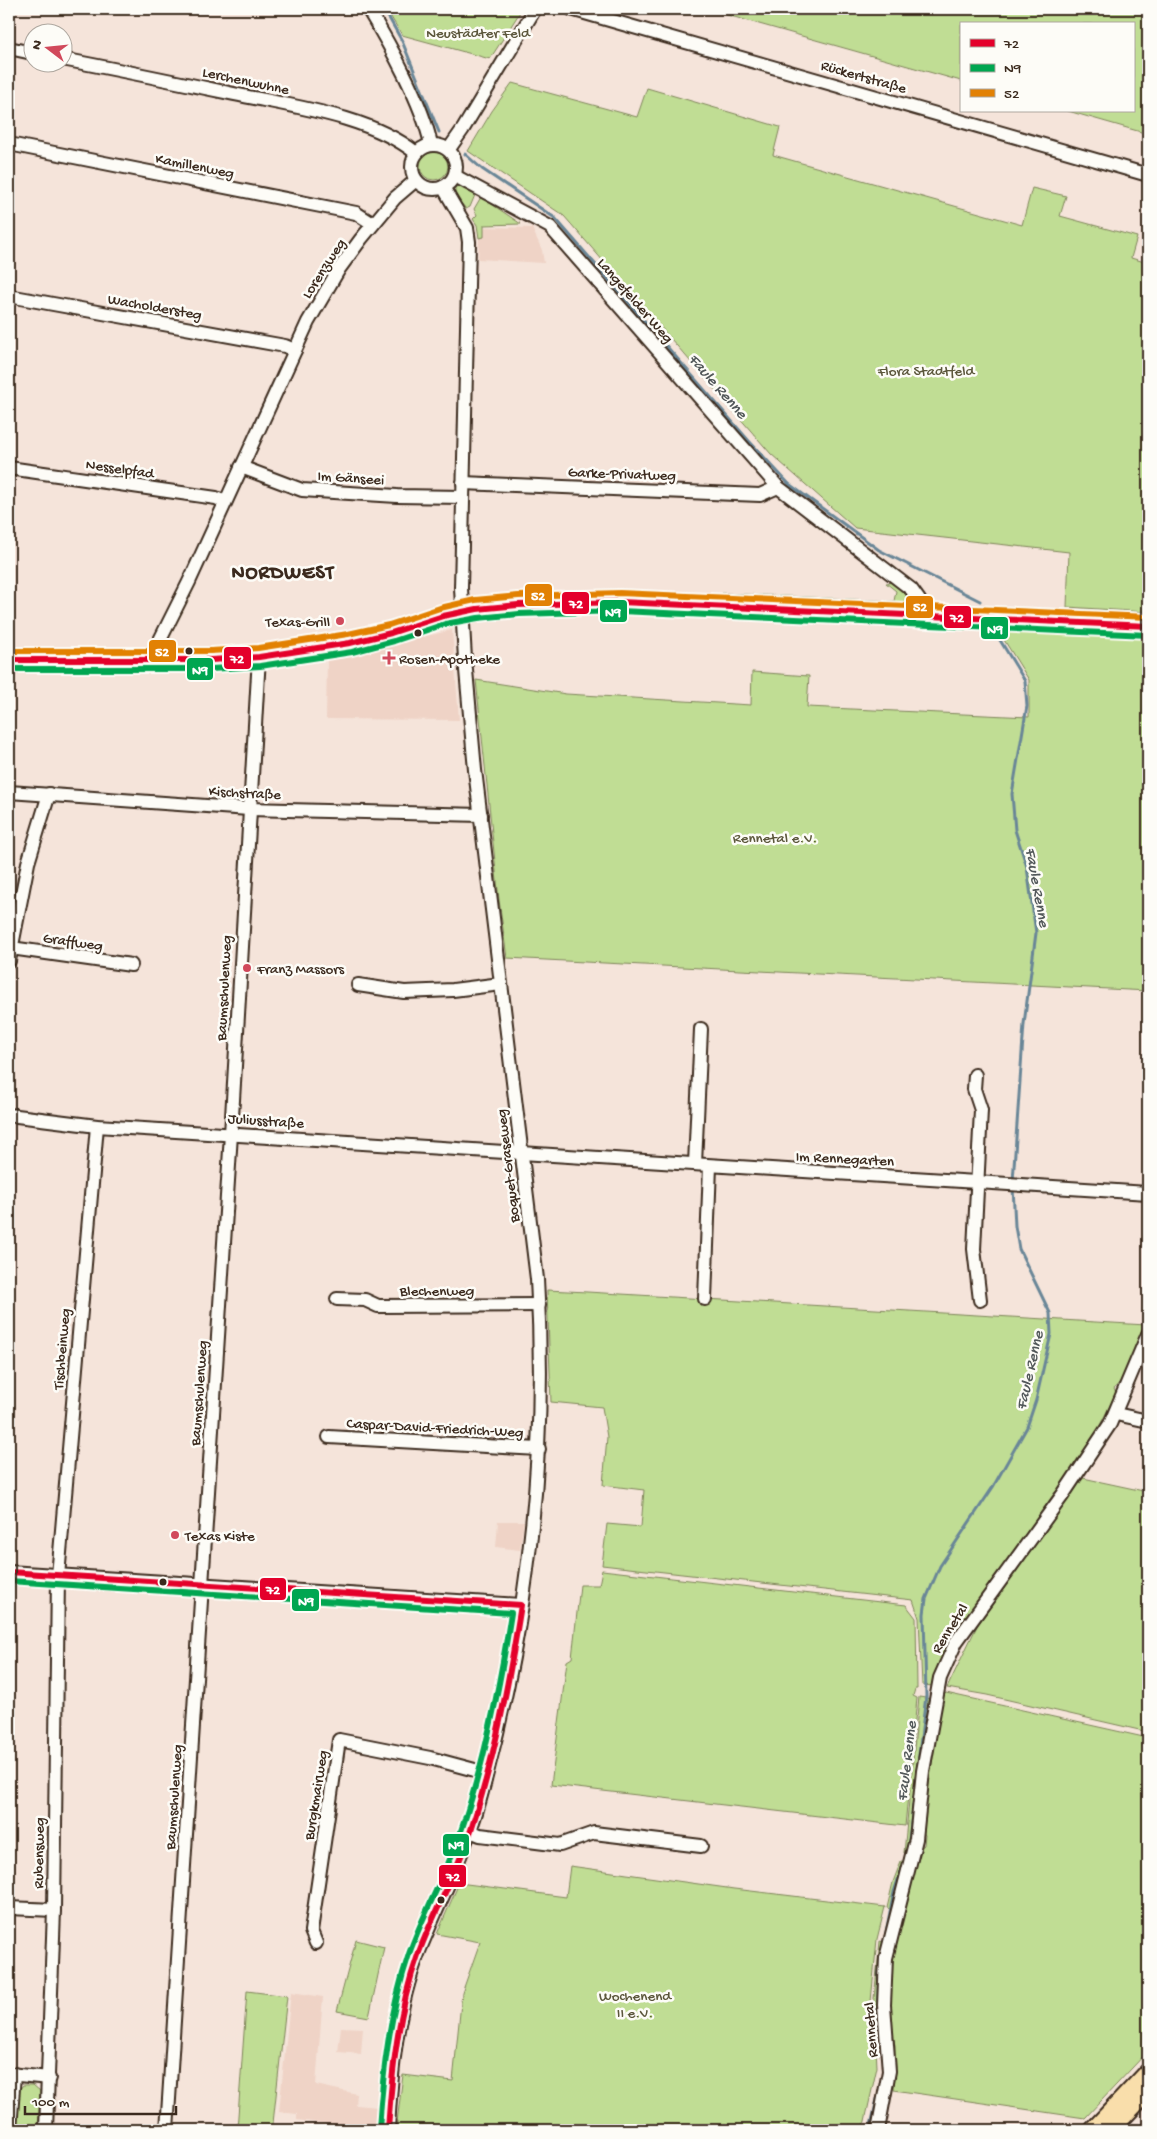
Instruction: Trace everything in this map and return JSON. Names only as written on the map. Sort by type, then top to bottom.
[{"type":"main road","points":[[1093,2130],[1148,2072]]},
{"type":"main road","points":[[1110,2130],[1148,2091]]},
{"type":"street","points":[[368,9],[382,31],[402,72],[426,127],[430,144]]},
{"type":"street","points":[[448,149],[475,109],[535,9]]},
{"type":"street","name":"Rückertstraße","points":[[571,9],[1148,175]]},
{"type":"street","points":[[9,48],[22,51]]},
{"type":"street","name":"Lerchenwuhne","points":[[72,61],[316,111],[377,130],[403,143],[416,153]]},
{"type":"street","name":"Kamillenweg","points":[[9,144],[356,213],[373,224]]},
{"type":"street","points":[[430,144],[440,145],[448,149],[456,161],[455,176],[443,187],[428,188],[416,180],[412,166],[416,153],[422,147],[430,144]]},
{"type":"street","name":"Langefelder Weg","points":[[455,176],[550,227],[778,488],[911,589],[919,600],[924,615]]},
{"type":"street","name":"Lorenzweg","points":[[156,660],[158,644],[189,582],[294,350],[335,277],[373,224],[395,198],[416,180]]},
{"type":"street","name":"Boquet-Graseweg","points":[[388,2130],[393,2077],[405,2000],[418,1954],[456,1868],[470,1831],[507,1689],[534,1511],[541,1397],[539,1305],[469,712],[462,611],[469,242],[467,228],[443,187]]},
{"type":"street","name":"Wacholdersteg","points":[[9,296],[285,346],[294,350]]},
{"type":"street","name":"Im Gänseei","points":[[241,467],[302,490],[397,496],[463,497]]},
{"type":"street","name":"Nesselpfad","points":[[9,468],[216,498],[225,502]]},
{"type":"street","name":"Garke-Privatweg","points":[[463,483],[760,495],[778,488]]},
{"type":"street","points":[[9,660],[156,660],[259,657],[350,643],[462,611],[518,605],[620,602],[1148,626]]},
{"type":"street","name":"Baumschulenweg","points":[[167,2130],[203,1584],[259,657]]},
{"type":"street","name":"Kischstraße","points":[[9,792],[249,809],[481,815]]},
{"type":"street","points":[[9,962],[28,863],[49,794]]},
{"type":"street","name":"Graffweg","points":[[11,948],[131,965]]},
{"type":"street","points":[[358,985],[404,992],[453,990],[501,984]]},
{"type":"street","points":[[695,1164],[701,1029]]},
{"type":"street","points":[[975,1074],[974,1089],[981,1110],[974,1249],[980,1300]]},
{"type":"street","name":"Juliusstraße","points":[[9,1115],[97,1126],[522,1153]]},
{"type":"street","name":"Tischbeinweg","points":[[58,1576],[97,1126]]},
{"type":"street","name":"Im Rennegarten","points":[[522,1153],[1148,1193]]},
{"type":"street","points":[[705,1299],[710,1166]]},
{"type":"street","name":"Blechenweg","points":[[337,1299],[365,1300],[378,1306],[539,1305]]},
{"type":"street","name":"Rennetal","points":[[878,2130],[889,2071],[884,2004],[886,1958],[916,1839],[922,1771],[940,1678],[956,1642],[1062,1496],[1116,1414],[1148,1334]]},
{"type":"street","points":[[1116,1414],[1148,1421]]},
{"type":"street","name":"Caspar-David-Friedrich-Weg","points":[[329,1437],[539,1449]]},
{"type":"street","points":[[9,1572],[521,1605]]},
{"type":"street","name":"Rubensweg","points":[[46,2130],[54,1910],[58,1576]]},
{"type":"street","name":"Burgkmairweg","points":[[316,1943],[311,1931],[340,1740],[430,1758],[486,1773]]},
{"type":"street","points":[[470,1831],[480,1835],[560,1845],[594,1833],[701,1846]]},
{"type":"street","points":[[9,1908],[54,1910]]},
{"type":"street","points":[[10,2130],[12,2074],[49,2078]]},
{"type":"shaded area","points":[[485,227],[532,228],[542,250],[544,263],[478,259],[479,239]]},
{"type":"shaded area","points":[[452,630],[459,720],[326,719],[327,660]]},
{"type":"shaded area","points":[[498,1521],[524,1521],[520,1550],[496,1547]]},
{"type":"shaded area","points":[[291,1992],[323,1997],[316,2085],[357,2094],[356,2105],[379,2107],[379,2130],[349,2130],[350,2127],[297,2120],[297,2114],[279,2112]]},
{"type":"shaded area","points":[[341,2027],[363,2028],[361,2054],[338,2052]]},
{"type":"green space","name":"Neustädter Feld","points":[[386,9],[522,9],[490,59],[402,35]]},
{"type":"green space","points":[[706,9],[1148,9],[1148,134],[1071,112],[1134,112],[1134,22],[960,22],[960,81]]},
{"type":"green space","name":"Flora Stadtfeld","points":[[512,83],[637,117],[647,88],[780,127],[773,155],[1022,225],[1032,188],[1066,196],[1060,216],[1137,237],[1131,258],[1148,263],[1148,612],[1067,607],[1069,552],[855,528],[771,454],[564,216],[468,151],[492,111]]},
{"type":"green space","points":[[434,152],[444,156],[448,166],[444,176],[434,180],[424,176],[420,166],[424,156]]},
{"type":"green space","points":[[460,186],[475,195],[470,207],[466,209],[455,196],[455,187]]},
{"type":"green space","points":[[481,197],[521,224],[484,225],[484,237],[479,238],[477,225],[473,219],[477,215],[474,209]]},
{"type":"green space","points":[[894,582],[908,596],[901,606],[722,599],[722,593],[894,601],[896,591],[886,583]]},
{"type":"green space","points":[[596,590],[633,590],[632,595],[596,595]]},
{"type":"green space","name":"Rennetal e.V.","points":[[996,627],[1148,634],[1148,991],[507,958],[499,900],[476,680],[566,694],[751,705],[752,672],[809,676],[807,707],[1029,717],[1029,680]]},
{"type":"green space","points":[[547,1290],[1146,1325],[1123,1378],[1114,1389],[1116,1393],[1082,1458],[1055,1492],[956,1633],[939,1662],[933,1686],[922,1685],[919,1618],[913,1600],[602,1565],[607,1524],[641,1527],[644,1490],[603,1485],[607,1437],[602,1407],[551,1402]]},
{"type":"green space","points":[[1083,1478],[1148,1492],[1148,1732],[987,1695],[947,1688],[977,1626]]},
{"type":"green space","points":[[602,1570],[906,1605],[916,1618],[917,1689],[915,1689],[913,1696],[917,1698],[905,1826],[551,1785],[567,1661],[572,1658],[580,1585],[599,1585]]},
{"type":"green space","points":[[946,1693],[1148,1738],[1148,2051],[1085,2118],[894,2090],[895,2045],[890,2024],[889,1977],[895,1945],[920,1848],[924,1845],[925,1835],[922,1831],[942,1696]]},
{"type":"green space","points":[[919,1697],[932,1699],[909,1855],[904,1853]]},
{"type":"green space","points":[[901,1861],[906,1862],[894,1910],[887,1908],[893,1882]]},
{"type":"green space","name":"Wochenend II e.V.","points":[[570,1866],[734,1889],[885,1907],[877,1939],[869,2022],[876,2047],[877,2067],[863,2130],[396,2130],[403,2075],[453,2081],[462,1993],[480,1942],[437,1934],[459,1883],[566,1897]]},
{"type":"green space","points":[[356,1940],[384,1947],[369,2017],[337,2011]]},
{"type":"green space","points":[[880,1941],[887,1943],[881,2014],[872,2017]]},
{"type":"green space","points":[[247,1991],[287,1996],[273,2123],[262,2130],[237,2130]]},
{"type":"green space","points":[[23,2085],[33,2085],[40,2091],[38,2130],[16,2130],[19,2090]]},
{"type":"waterway","name":"Faule Renne","points":[[384,9],[402,41],[439,132]]},
{"type":"waterway","name":"Faule Renne","points":[[465,154],[482,169],[555,218],[749,441],[789,484],[879,550],[980,601]]},
{"type":"waterway","name":"Faule Renne","points":[[995,632],[1025,681],[1027,706],[1012,794],[1015,830],[1027,867],[1036,933],[1024,1024],[1013,1181]]},
{"type":"waterway","name":"Faule Renne","points":[[908,1848],[926,1696],[924,1614],[926,1599],[940,1566],[993,1487],[1027,1427],[1036,1400],[1051,1334],[1050,1313],[1019,1249],[1015,1226],[1013,1187]]},
{"type":"waterway","name":"Faule Renne","points":[[882,1952],[894,1892],[902,1868]]},
{"type":"waterway","name":"Faule Renne","points":[[879,1971],[877,2013],[881,2039]]},
{"type":"waterway","name":"Faule Renne","points":[[870,2130],[877,2099]]},
{"type":"transit line","name":"52","points":[[9,651],[211,651],[258,648],[348,634],[389,625],[440,608],[475,600],[518,596],[620,593],[1148,617]]},
{"type":"transit line","name":"72","points":[[9,660],[211,660],[259,657],[350,643],[391,633],[443,616],[477,609],[518,605],[620,602],[1148,626]]},
{"type":"transit line","name":"N9","points":[[9,669],[211,669],[260,666],[352,652],[394,641],[445,624],[478,618],[519,614],[620,611],[1148,635]]},
{"type":"transit line","name":"72","points":[[9,1572],[521,1605],[512,1662],[480,1802],[465,1846],[418,1955],[405,1998],[394,2063],[388,2130]]},
{"type":"transit line","name":"N9","points":[[9,1581],[511,1613],[491,1721],[471,1802],[450,1860],[415,1938],[402,1975],[385,2063],[379,2129]]},
{"type":"place","name":"Texas-Grill","points":[[340,621]]},
{"type":"place","name":"Rosen-Apotheke","points":[[389,658]]},
{"type":"place","name":"Franz Massors","points":[[247,968]]},
{"type":"place","name":"Texas Kiste","points":[[175,1535]]},
{"type":"district","name":"NORDWEST","points":[[283,571]]}]
